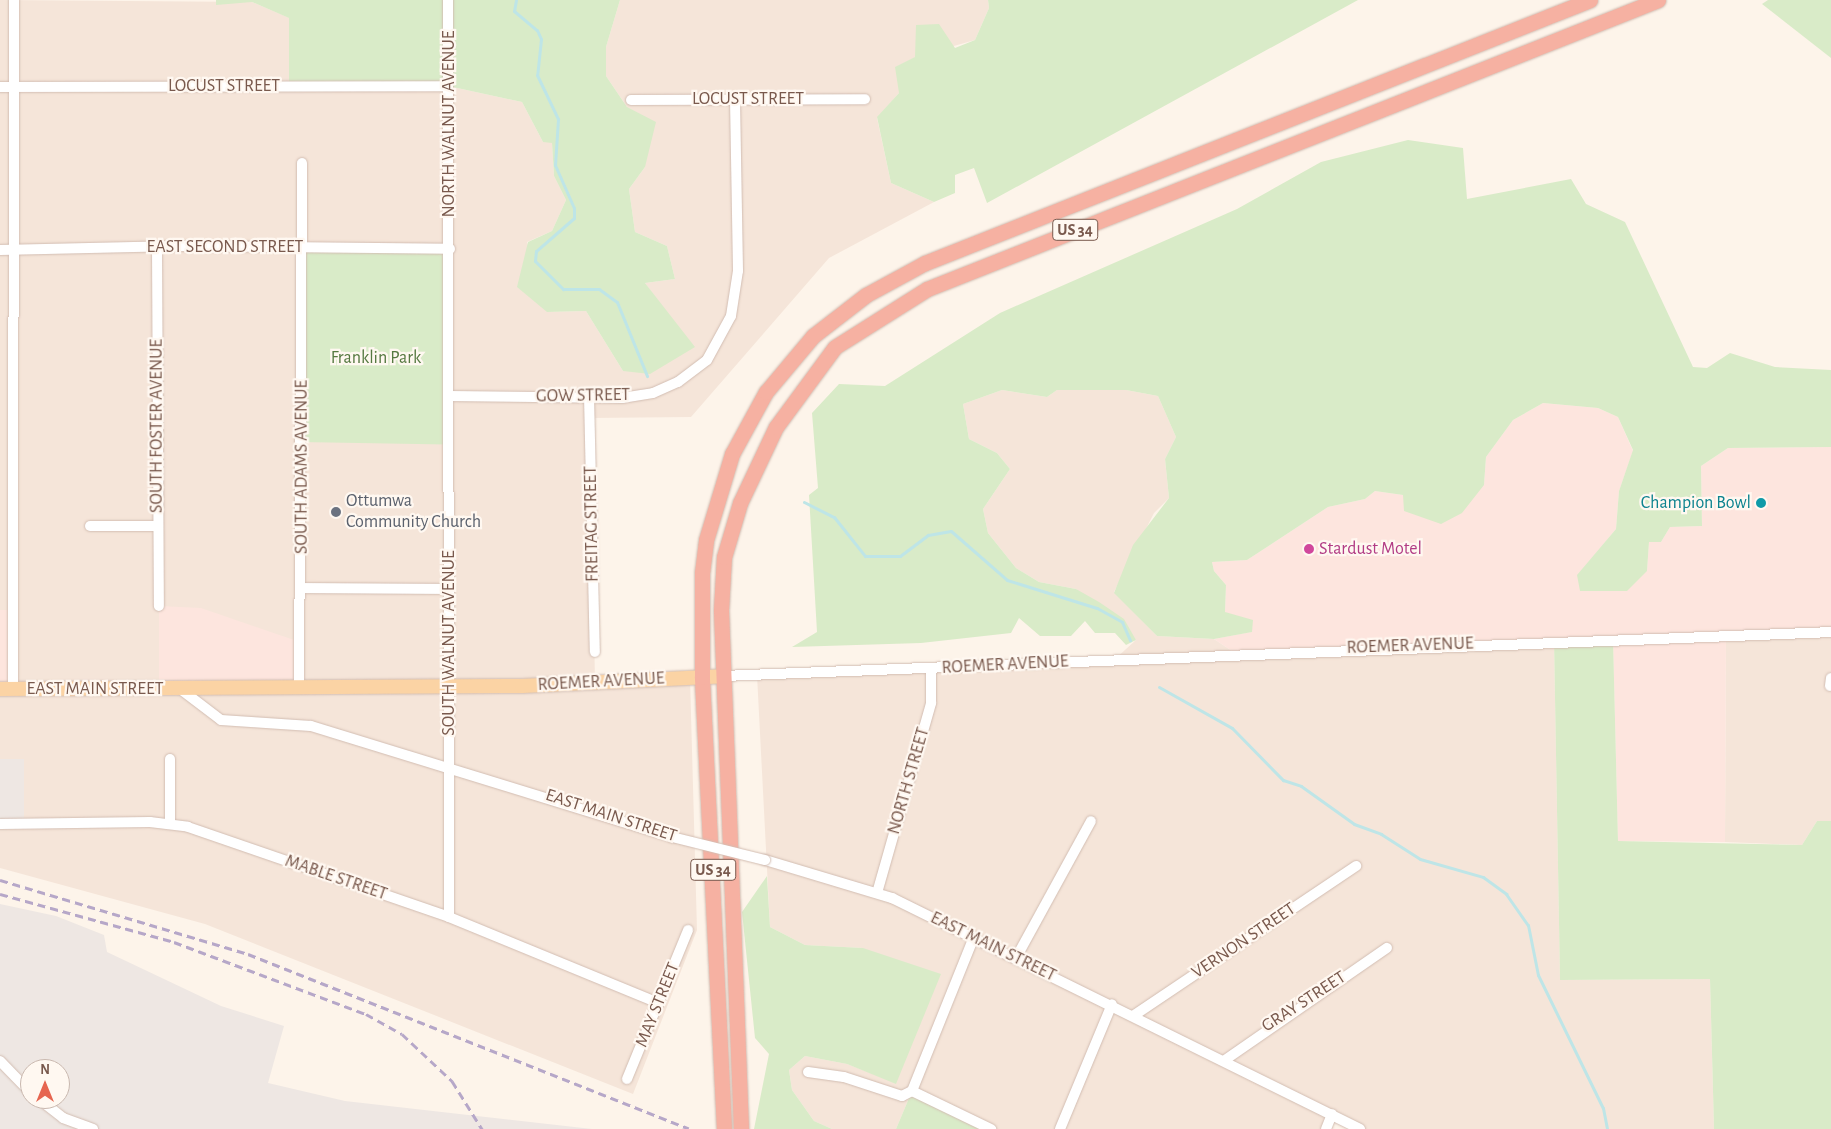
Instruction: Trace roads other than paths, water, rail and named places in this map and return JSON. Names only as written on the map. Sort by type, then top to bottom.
[{"type":"highway","name":"US 34","points":[[724,1129],[702,677],[706,540],[732,454],[766,392],[813,336],[866,295],[925,263],[1590,0]]},
{"type":"highway","name":"US 34","points":[[741,1129],[723,676],[724,557],[740,503],[776,427],[835,347],[927,288],[1658,0]]},
{"type":"main road","name":"ROEMER AVENUE","points":[[179,688],[449,687],[723,676]]},
{"type":"main road","name":"EAST MAIN STREET","points":[[7,690],[179,688]]},
{"type":"street","points":[[7,690],[15,250],[14,0]]},
{"type":"street","name":"NORTH WALNUT AVENUE","points":[[448,0],[450,249]]},
{"type":"street","name":"LOCUST STREET","points":[[0,87],[448,86]]},
{"type":"street","name":"LOCUST STREET","points":[[631,100],[865,98]]},
{"type":"street","name":"GOW STREET","points":[[449,396],[589,396],[653,393],[678,382],[707,360],[731,316],[738,250],[735,99]]},
{"type":"street","name":"SOUTH ADAMS AVENUE","points":[[300,688],[302,162]]},
{"type":"street","name":"EAST SECOND STREET","points":[[0,250],[157,246],[450,249]]},
{"type":"street","name":"SOUTH FOSTER AVENUE","points":[[157,246],[159,606]]},
{"type":"street","name":"SOUTH WALNUT AVENUE","points":[[449,917],[450,249]]},
{"type":"street","name":"FREITAG STREET","points":[[589,396],[595,652]]},
{"type":"street","points":[[90,526],[158,526]]},
{"type":"street","points":[[301,588],[449,589]]},
{"type":"street","name":"ROEMER AVENUE","points":[[723,676],[1831,632]]},
{"type":"street","name":"NORTH STREET","points":[[877,893],[931,703],[931,668]]},
{"type":"street","name":"EAST MAIN STREET","points":[[179,688],[221,720],[311,726],[449,766],[672,837],[764,860],[877,893],[974,937],[1112,1004],[1360,1129]]},
{"type":"street","points":[[170,759],[170,823]]},
{"type":"street","points":[[1016,958],[1091,821]]},
{"type":"street","name":"MABLE STREET","points":[[0,824],[170,823],[449,917],[658,1002]]},
{"type":"street","name":"VERNON STREET","points":[[1133,1016],[1356,866]]},
{"type":"street","name":"MAY STREET","points":[[627,1079],[688,930]]},
{"type":"street","points":[[808,1072],[844,1076],[902,1096],[912,1091],[974,937]]},
{"type":"street","name":"GRAY STREET","points":[[1225,1060],[1387,948]]},
{"type":"street","points":[[1060,1129],[1112,1004]]},
{"type":"street","points":[[0,1061],[20,1082]]},
{"type":"street","points":[[912,1091],[991,1129]]},
{"type":"street","points":[[52,1109],[63,1118],[93,1129]]},
{"type":"street","points":[[1326,1129],[1332,1114]]},
{"type":"waterway","points":[[516,0],[514,11],[537,30],[541,39],[537,75],[558,119],[555,165],[574,208],[574,218],[536,251],[535,261],[563,289],[599,289],[617,302],[647,376]]},
{"type":"waterway","points":[[804,502],[834,517],[865,556],[900,556],[928,535],[951,531],[1007,580],[1097,608],[1122,622],[1130,640]]},
{"type":"waterway","points":[[1159,687],[1232,728],[1283,780],[1301,786],[1354,824],[1381,834],[1420,859],[1483,877],[1506,894],[1528,925],[1538,975],[1603,1108],[1607,1129]]},
{"type":"railway","points":[[0,880],[248,954],[689,1129]]},
{"type":"railway","points":[[0,894],[174,942],[366,1014],[402,1034],[452,1081],[482,1129]]},
{"type":"place","name":"Champion Bowl","points":[[1761,503]]},
{"type":"place","name":"Ottumwa Community Church","points":[[336,512]]},
{"type":"place","name":"Stardust Motel","points":[[1309,549]]},
{"type":"park label","name":"Franklin Park","points":[[376,358]]}]
